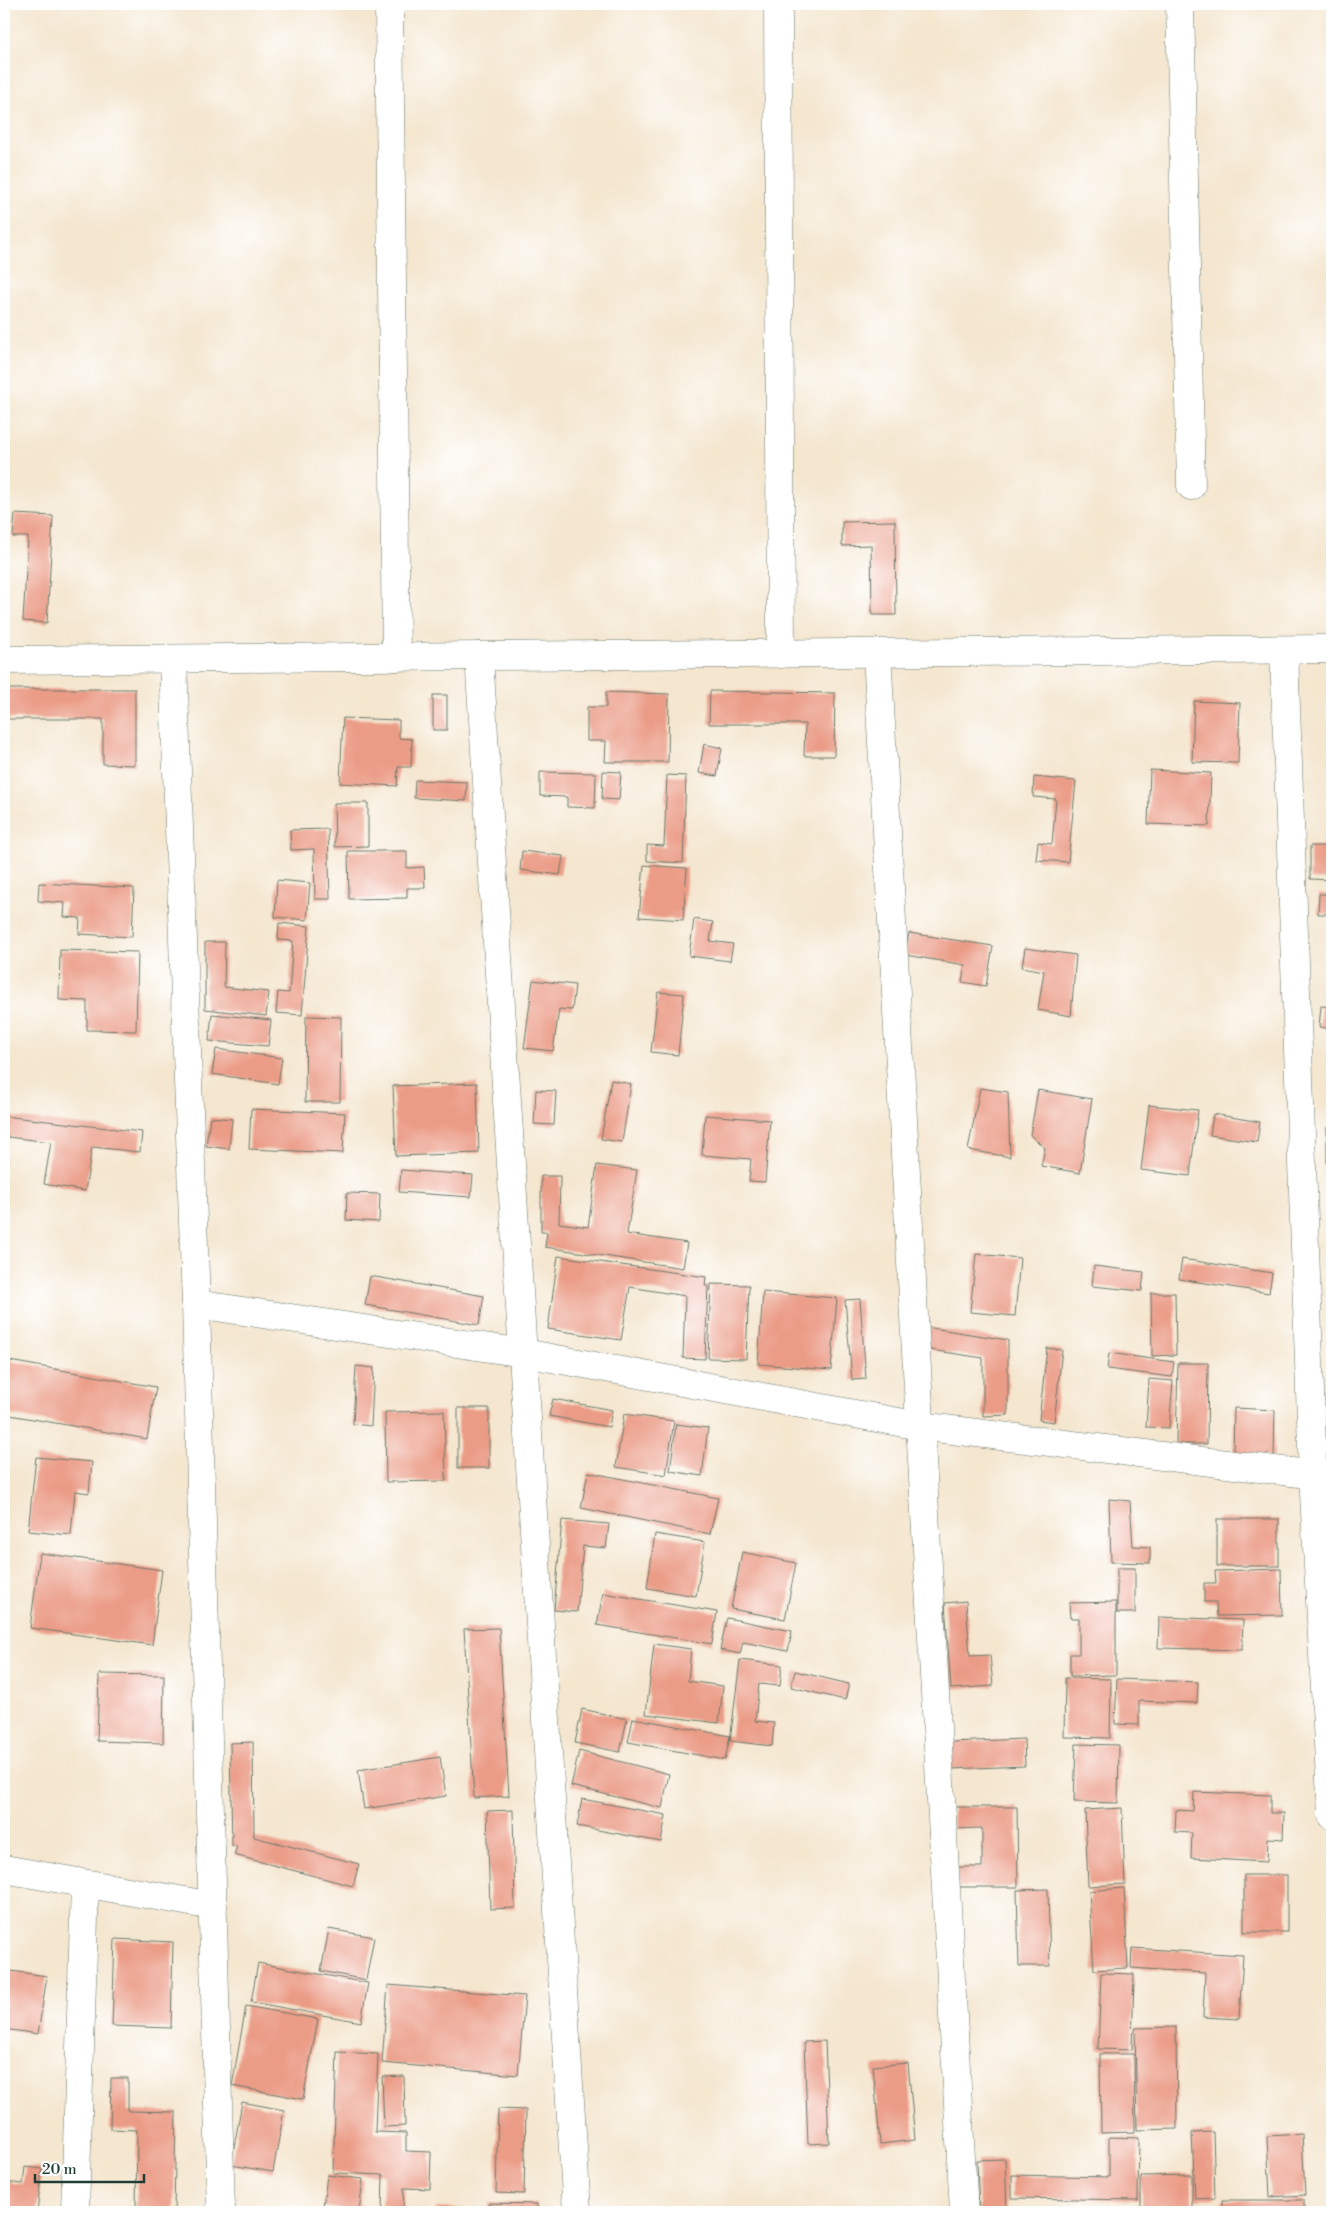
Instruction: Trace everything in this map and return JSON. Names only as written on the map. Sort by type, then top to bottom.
[{"type":"street","points":[[389,4],[396,657]]},
{"type":"street","points":[[778,4],[781,654]]},
{"type":"street","points":[[1180,4],[1190,486]]},
{"type":"street","points":[[1284,650],[1323,1476],[1332,1815]]},
{"type":"street","points":[[4,660],[1332,650]]},
{"type":"street","points":[[877,653],[964,2212]]},
{"type":"street","points":[[479,656],[577,2212]]},
{"type":"street","points":[[174,659],[196,1304],[221,2212]]},
{"type":"street","points":[[196,1304],[524,1353],[920,1426],[1323,1476]]},
{"type":"street","points":[[4,1869],[213,1906]]},
{"type":"street","points":[[75,2212],[85,1884]]},
{"type":"building","points":[[15,514],[53,516],[47,623],[23,621],[28,537],[13,537]]},
{"type":"building","points":[[895,521],[896,615],[872,615],[871,545],[842,546],[842,522]]},
{"type":"building","points":[[7,689],[135,689],[135,765],[103,764],[103,719],[7,719]]},
{"type":"building","points":[[710,691],[835,693],[834,756],[804,756],[805,724],[709,724]]},
{"type":"building","points":[[606,692],[669,694],[668,762],[605,762],[606,741],[587,741],[587,707],[606,707]]},
{"type":"building","points":[[433,695],[447,695],[447,730],[433,730]]},
{"type":"building","points":[[1194,701],[1240,703],[1238,763],[1192,762]]},
{"type":"building","points":[[343,718],[399,720],[399,738],[412,739],[411,767],[398,767],[397,786],[340,783]]},
{"type":"building","points":[[704,744],[722,748],[717,776],[699,773]]},
{"type":"building","points":[[1150,770],[1211,773],[1209,826],[1148,824]]},
{"type":"building","points":[[603,771],[621,772],[619,800],[602,799]]},
{"type":"building","points":[[540,772],[596,773],[595,808],[567,807],[567,797],[540,796]]},
{"type":"building","points":[[667,775],[686,776],[683,863],[647,861],[647,845],[664,846]]},
{"type":"building","points":[[1034,777],[1076,781],[1068,862],[1036,860],[1038,842],[1052,844],[1056,799],[1033,797]]},
{"type":"building","points":[[415,780],[467,782],[466,801],[414,798]]},
{"type":"building","points":[[334,803],[368,803],[368,846],[335,847]]},
{"type":"building","points":[[328,829],[330,899],[315,899],[314,849],[291,850],[290,830]]},
{"type":"building","points":[[1310,846],[1332,846],[1332,880],[1310,879]]},
{"type":"building","points":[[348,851],[407,851],[407,868],[424,867],[425,888],[407,888],[407,898],[349,899]]},
{"type":"building","points":[[522,851],[563,856],[560,875],[520,870]]},
{"type":"building","points":[[644,865],[687,868],[683,920],[639,917]]},
{"type":"building","points":[[277,880],[310,883],[307,920],[275,917]]},
{"type":"building","points":[[39,883],[134,888],[132,937],[79,934],[80,918],[64,917],[65,903],[38,901]]},
{"type":"building","points":[[1319,894],[1332,894],[1332,914],[1318,914]]},
{"type":"building","points":[[694,919],[713,922],[710,941],[733,944],[730,961],[689,956]]},
{"type":"building","points":[[279,923],[309,926],[302,1015],[276,1013],[278,992],[289,993],[293,941],[278,940]]},
{"type":"building","points":[[909,933],[993,946],[986,986],[962,982],[965,965],[905,955]]},
{"type":"building","points":[[205,942],[225,942],[224,987],[269,992],[266,1016],[205,1009]]},
{"type":"building","points":[[1025,948],[1076,955],[1071,1016],[1038,1010],[1044,971],[1022,967]]},
{"type":"building","points":[[60,950],[138,952],[136,1031],[87,1030],[87,1001],[59,1000]]},
{"type":"building","points":[[533,980],[575,985],[572,1010],[559,1009],[553,1051],[524,1048]]},
{"type":"building","points":[[658,992],[684,994],[678,1055],[651,1052]]},
{"type":"building","points":[[1321,1006],[1332,1007],[1332,1029],[1319,1027]]},
{"type":"building","points":[[212,1014],[271,1020],[268,1046],[209,1041]]},
{"type":"building","points":[[306,1016],[341,1017],[340,1102],[305,1102]]},
{"type":"building","points":[[216,1049],[282,1058],[278,1084],[212,1074]]},
{"type":"building","points":[[611,1080],[631,1084],[622,1142],[601,1139]]},
{"type":"building","points":[[477,1083],[479,1153],[396,1156],[393,1086]]},
{"type":"building","points":[[980,1088],[1008,1092],[1010,1157],[968,1150]]},
{"type":"building","points":[[536,1090],[556,1091],[554,1125],[534,1124]]},
{"type":"building","points":[[1038,1090],[1092,1099],[1080,1173],[1041,1166],[1045,1148],[1030,1135]]},
{"type":"building","points":[[1149,1105],[1198,1110],[1190,1176],[1141,1170]]},
{"type":"building","points":[[251,1109],[345,1113],[343,1153],[249,1149]]},
{"type":"building","points":[[1213,1114],[1260,1122],[1257,1142],[1210,1135]]},
{"type":"building","points":[[705,1115],[770,1120],[765,1182],[749,1181],[751,1159],[702,1155]]},
{"type":"building","points":[[4,1116],[142,1132],[140,1152],[92,1147],[85,1191],[44,1184],[51,1142],[7,1137],[4,1168]]},
{"type":"building","points":[[210,1117],[232,1119],[229,1149],[206,1146]]},
{"type":"building","points":[[1327,1128],[1332,1128],[1332,1164],[1327,1164]]},
{"type":"building","points":[[597,1165],[637,1170],[627,1234],[687,1243],[683,1268],[545,1247],[547,1232],[541,1232],[541,1176],[560,1176],[559,1223],[588,1227]]},
{"type":"building","points":[[401,1170],[473,1175],[471,1197],[399,1192]]},
{"type":"building","points":[[347,1193],[380,1194],[379,1222],[346,1220]]},
{"type":"building","points":[[976,1254],[1020,1258],[1015,1316],[970,1312]]},
{"type":"building","points":[[558,1256],[706,1277],[705,1286],[708,1286],[705,1359],[683,1358],[685,1296],[630,1287],[621,1340],[548,1329]]},
{"type":"building","points":[[1182,1259],[1272,1273],[1269,1293],[1179,1279]]},
{"type":"building","points":[[1094,1266],[1144,1272],[1142,1291],[1092,1286]]},
{"type":"building","points":[[370,1276],[484,1296],[479,1325],[365,1305]]},
{"type":"building","points":[[711,1284],[749,1285],[746,1359],[708,1358]]},
{"type":"building","points":[[763,1292],[837,1298],[831,1370],[758,1364]]},
{"type":"building","points":[[1151,1293],[1175,1293],[1176,1355],[1152,1356]]},
{"type":"building","points":[[860,1299],[866,1379],[852,1380],[845,1300]]},
{"type":"building","points":[[926,1327],[1008,1340],[1008,1415],[983,1416],[983,1358],[924,1349]]},
{"type":"building","points":[[1047,1348],[1062,1350],[1054,1422],[1039,1420]]},
{"type":"building","points":[[1109,1353],[1174,1362],[1172,1377],[1107,1369]]},
{"type":"building","points":[[4,1360],[156,1387],[147,1439],[4,1414]]},
{"type":"building","points":[[1178,1363],[1208,1363],[1207,1444],[1176,1444]]},
{"type":"building","points":[[356,1366],[374,1368],[371,1426],[353,1424]]},
{"type":"building","points":[[1149,1379],[1173,1381],[1169,1428],[1146,1427]]},
{"type":"building","points":[[553,1399],[612,1410],[609,1427],[549,1416]]},
{"type":"building","points":[[458,1408],[489,1408],[489,1468],[458,1468]]},
{"type":"building","points":[[1234,1408],[1275,1410],[1274,1456],[1233,1456]]},
{"type":"building","points":[[444,1411],[446,1481],[386,1482],[385,1412]]},
{"type":"building","points":[[624,1414],[674,1421],[666,1475],[616,1467]]},
{"type":"building","points":[[676,1424],[708,1428],[702,1476],[670,1471]]},
{"type":"building","points":[[36,1457],[92,1462],[89,1493],[75,1491],[71,1535],[28,1531]]},
{"type":"building","points":[[588,1472],[718,1498],[710,1534],[581,1508]]},
{"type":"building","points":[[1109,1499],[1130,1501],[1133,1546],[1150,1547],[1150,1563],[1111,1562]]},
{"type":"building","points":[[1217,1519],[1279,1519],[1279,1566],[1217,1566]]},
{"type":"building","points":[[562,1520],[609,1524],[606,1548],[583,1546],[577,1612],[554,1610]]},
{"type":"building","points":[[655,1534],[705,1542],[696,1596],[647,1588]]},
{"type":"building","points":[[742,1552],[796,1563],[785,1619],[731,1609]]},
{"type":"building","points":[[40,1553],[162,1570],[152,1645],[30,1628]]},
{"type":"building","points":[[1117,1568],[1135,1568],[1135,1613],[1117,1613]]},
{"type":"building","points":[[1281,1569],[1282,1615],[1217,1616],[1216,1602],[1204,1602],[1204,1583],[1216,1583],[1215,1571]]},
{"type":"building","points":[[603,1593],[717,1612],[712,1644],[597,1625]]},
{"type":"building","points":[[966,1601],[970,1656],[990,1655],[993,1686],[951,1689],[945,1603]]},
{"type":"building","points":[[1116,1602],[1116,1675],[1070,1676],[1070,1654],[1079,1654],[1079,1618],[1070,1618],[1069,1603]]},
{"type":"building","points":[[1159,1617],[1243,1620],[1242,1650],[1158,1648]]},
{"type":"building","points":[[727,1618],[792,1631],[788,1651],[743,1642],[740,1654],[720,1650]]},
{"type":"building","points":[[499,1628],[509,1796],[474,1798],[464,1629]]},
{"type":"building","points":[[654,1644],[691,1649],[688,1681],[723,1686],[719,1723],[646,1714]]},
{"type":"building","points":[[740,1660],[782,1665],[780,1686],[759,1684],[755,1721],[774,1723],[772,1746],[730,1741]]},
{"type":"building","points":[[795,1671],[849,1684],[845,1700],[791,1687]]},
{"type":"building","points":[[99,1674],[164,1675],[163,1743],[97,1741]]},
{"type":"building","points":[[1065,1678],[1111,1679],[1110,1738],[1064,1737]]},
{"type":"building","points":[[1117,1679],[1198,1682],[1197,1703],[1139,1701],[1139,1725],[1115,1724]]},
{"type":"building","points":[[582,1709],[627,1719],[620,1752],[575,1743]]},
{"type":"building","points":[[633,1718],[730,1736],[725,1760],[628,1742]]},
{"type":"building","points":[[1024,1739],[1025,1766],[951,1769],[950,1742]]},
{"type":"building","points":[[253,1742],[254,1837],[359,1864],[353,1886],[234,1855],[237,1846],[232,1846],[230,1743]]},
{"type":"building","points":[[1076,1744],[1119,1745],[1118,1803],[1074,1802]]},
{"type":"building","points":[[579,1751],[669,1774],[662,1808],[571,1786]]},
{"type":"building","points":[[440,1757],[446,1796],[364,1809],[358,1770]]},
{"type":"building","points":[[1194,1792],[1270,1795],[1270,1813],[1284,1813],[1283,1839],[1268,1838],[1267,1862],[1191,1858],[1192,1833],[1175,1832],[1176,1810],[1193,1811]]},
{"type":"building","points":[[582,1799],[666,1815],[661,1842],[577,1826]]},
{"type":"building","points":[[953,1807],[1017,1807],[1018,1887],[958,1887],[957,1867],[982,1867],[982,1828],[952,1829]]},
{"type":"building","points":[[1122,1808],[1125,1884],[1088,1886],[1085,1810]]},
{"type":"building","points":[[513,1810],[515,1908],[490,1909],[487,1811]]},
{"type":"building","points":[[1244,1875],[1287,1875],[1287,1932],[1244,1932]]},
{"type":"building","points":[[1124,1888],[1128,1968],[1094,1970],[1089,1891]]},
{"type":"building","points":[[1048,1889],[1050,1966],[1019,1966],[1017,1890]]},
{"type":"building","points":[[329,1929],[374,1937],[366,1980],[321,1971]]},
{"type":"building","points":[[115,1939],[173,1942],[171,2028],[112,2026]]},
{"type":"building","points":[[1132,1948],[1243,1955],[1239,2019],[1203,2017],[1205,1973],[1131,1968]]},
{"type":"building","points":[[258,1963],[368,1983],[361,2022],[251,2002]]},
{"type":"building","points":[[4,1970],[47,1976],[38,2034],[4,2029]]},
{"type":"building","points":[[1101,1973],[1134,1974],[1132,2050],[1098,2049]]},
{"type":"building","points":[[388,1985],[525,1996],[518,2075],[382,2063]]},
{"type":"building","points":[[246,2006],[318,2019],[303,2099],[232,2086]]},
{"type":"building","points":[[1176,2027],[1177,2129],[1137,2130],[1135,2028]]},
{"type":"building","points":[[825,2041],[829,2143],[808,2144],[804,2042]]},
{"type":"building","points":[[337,2052],[378,2054],[375,2132],[406,2133],[406,2151],[431,2152],[430,2189],[404,2188],[403,2212],[382,2212],[383,2175],[333,2173]]},
{"type":"building","points":[[1100,2054],[1134,2054],[1135,2132],[1101,2133]]},
{"type":"building","points":[[908,2063],[915,2140],[880,2144],[873,2066]]},
{"type":"building","points":[[404,2076],[405,2126],[384,2127],[382,2077]]},
{"type":"building","points":[[111,2078],[128,2078],[128,2111],[176,2112],[174,2212],[136,2212],[137,2130],[110,2129]]},
{"type":"building","points":[[242,2102],[284,2110],[273,2172],[231,2165]]},
{"type":"building","points":[[498,2109],[526,2110],[524,2194],[496,2193]]},
{"type":"building","points":[[1213,2132],[1215,2198],[1195,2199],[1192,2133]]},
{"type":"building","points":[[1302,2134],[1305,2195],[1270,2197],[1267,2136]]},
{"type":"building","points":[[1109,2137],[1139,2138],[1138,2200],[1012,2198],[1012,2175],[1109,2177]]},
{"type":"building","points":[[1005,2159],[1007,2212],[979,2212],[977,2160]]},
{"type":"building","points":[[25,2167],[42,2169],[37,2212],[20,2212],[20,2209],[4,2207],[4,2182],[23,2184]]},
{"type":"building","points":[[327,2175],[363,2179],[359,2212],[323,2207]]},
{"type":"building","points":[[1192,2175],[1192,2212],[1141,2212],[1141,2176]]},
{"type":"building","points":[[1222,2200],[1304,2200],[1304,2212],[1222,2212]]},
{"type":"building","points":[[488,2203],[537,2204],[537,2212],[488,2212]]},
{"type":"building","points":[[436,2208],[463,2209],[463,2212],[436,2212]]}]
